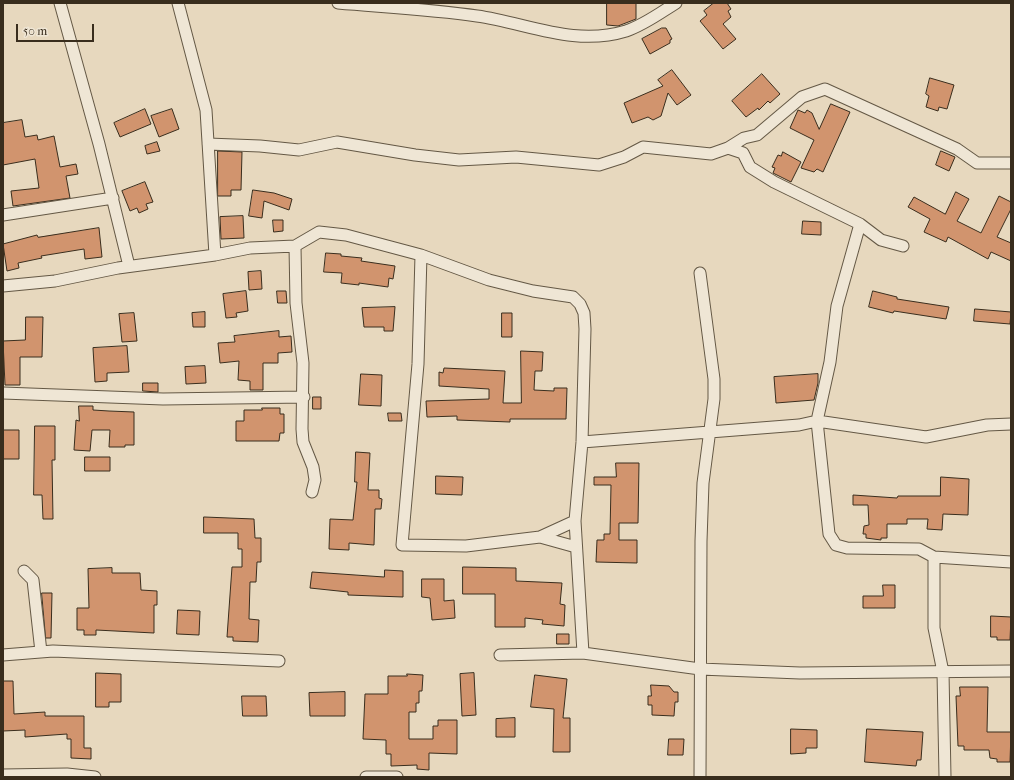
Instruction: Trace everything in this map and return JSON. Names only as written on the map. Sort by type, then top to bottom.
[{"type":"street","points":[[60,3],[113,198],[129,266]]},
{"type":"street","points":[[178,3],[206,110],[215,255]]},
{"type":"street","points":[[338,3],[477,16],[518,24],[559,35],[594,37],[626,30],[648,20],[676,3]]},
{"type":"street","points":[[208,144],[260,146],[299,150],[337,142],[415,155],[459,160],[516,157],[599,165],[624,157],[644,147],[711,154],[728,148],[744,138],[757,135],[802,97],[825,89],[957,149],[977,162],[1011,163]]},
{"type":"street","points":[[728,148],[743,153],[750,167],[774,182],[860,224],[881,240],[903,246]]},
{"type":"street","points":[[3,215],[113,198]]},
{"type":"street","points":[[860,224],[837,306],[830,362],[817,421],[829,534],[836,545],[847,548],[919,549],[934,557],[1011,562]]},
{"type":"street","points":[[3,286],[55,281],[129,266],[215,255],[250,248],[295,246],[319,232],[346,235],[421,255],[489,280],[533,291],[573,297],[580,304],[584,314],[585,329],[582,442],[575,521],[583,654]]},
{"type":"street","points":[[295,246],[296,303],[303,363],[304,397],[302,435],[303,442],[313,467],[315,480],[312,492]]},
{"type":"street","points":[[421,255],[418,364],[402,545],[466,546],[540,538],[575,521]]},
{"type":"street","points":[[700,273],[714,379],[714,399],[703,483],[700,777]]},
{"type":"street","points":[[3,393],[163,399],[304,397]]},
{"type":"street","points":[[582,442],[800,425],[817,421],[926,437],[987,425],[1011,424]]},
{"type":"street","points":[[540,538],[576,547]]},
{"type":"street","points":[[934,557],[934,628],[943,672],[945,777]]},
{"type":"street","points":[[24,571],[33,580],[41,652]]},
{"type":"street","points":[[3,655],[53,650],[278,661]]},
{"type":"street","points":[[500,655],[583,654],[700,669],[856,674],[1011,671]]},
{"type":"street","points":[[3,775],[67,774],[95,777]]},
{"type":"street","points":[[366,777],[397,777]]},
{"type":"building","points":[[607,3],[636,3],[636,19],[618,26],[607,25]]},
{"type":"building","points":[[714,3],[727,3],[731,9],[728,11],[731,17],[723,24],[736,39],[723,49],[700,21],[707,15],[704,11]]},
{"type":"building","points":[[662,28],[666,28],[672,39],[670,40],[670,43],[650,54],[642,39]]},
{"type":"building","points":[[672,70],[691,95],[677,105],[668,93],[661,116],[653,120],[648,117],[632,123],[624,103],[663,86],[658,80]]},
{"type":"building","points":[[762,74],[780,94],[770,103],[768,101],[759,110],[758,108],[746,117],[732,101]]},
{"type":"building","points":[[930,78],[954,85],[947,109],[939,107],[938,111],[926,107],[929,96],[926,94]]},
{"type":"building","points":[[831,104],[850,112],[823,172],[817,169],[814,172],[801,168],[814,140],[790,128],[798,110],[805,113],[807,110],[812,113],[819,129]]},
{"type":"building","points":[[145,109],[151,124],[120,137],[114,123]]},
{"type":"building","points":[[172,109],[179,129],[159,137],[151,116]]},
{"type":"building","points":[[22,120],[25,137],[37,135],[38,140],[54,136],[60,167],[76,164],[78,174],[66,176],[70,198],[13,206],[11,191],[39,188],[35,159],[3,165],[3,123]]},
{"type":"building","points":[[157,142],[160,151],[147,154],[145,146]]},
{"type":"building","points":[[218,151],[242,152],[241,190],[231,190],[231,196],[218,196]]},
{"type":"building","points":[[941,151],[955,157],[949,171],[936,165]]},
{"type":"building","points":[[783,152],[801,162],[791,182],[773,173],[775,168],[772,167],[778,155],[781,156]]},
{"type":"building","points":[[145,182],[153,202],[146,204],[148,209],[139,213],[137,208],[130,211],[122,191]]},
{"type":"building","points":[[253,190],[274,193],[292,199],[289,210],[264,201],[262,218],[249,216]]},
{"type":"building","points":[[956,192],[969,199],[957,221],[981,233],[999,196],[1011,202],[1011,209],[997,237],[1011,243],[1011,261],[991,252],[988,259],[948,237],[946,242],[924,232],[930,219],[908,207],[914,197],[945,214]]},
{"type":"building","points":[[243,216],[244,238],[221,239],[220,217]]},
{"type":"building","points":[[273,220],[283,220],[283,231],[274,232]]},
{"type":"building","points":[[803,221],[821,222],[821,235],[802,234]]},
{"type":"building","points":[[99,228],[102,257],[85,259],[84,249],[41,256],[42,258],[18,263],[19,268],[7,271],[3,244],[37,235],[38,237]]},
{"type":"building","points":[[326,253],[341,254],[341,256],[362,258],[361,261],[395,266],[393,279],[389,278],[388,287],[359,283],[359,285],[341,283],[342,273],[324,272]]},
{"type":"building","points":[[261,271],[262,289],[249,290],[248,272]]},
{"type":"building","points":[[246,291],[248,311],[236,313],[237,317],[226,318],[223,294]]},
{"type":"building","points":[[277,291],[286,291],[287,303],[278,303]]},
{"type":"building","points":[[873,291],[897,297],[897,299],[949,307],[946,319],[894,311],[893,313],[869,307]]},
{"type":"building","points":[[395,307],[393,331],[384,331],[384,327],[364,327],[362,308]]},
{"type":"building","points":[[975,309],[1011,312],[1010,324],[974,321]]},
{"type":"building","points":[[205,312],[205,327],[193,327],[192,313]]},
{"type":"building","points":[[134,313],[137,341],[122,342],[119,314]]},
{"type":"building","points":[[502,313],[512,313],[512,337],[502,337]]},
{"type":"building","points":[[26,317],[43,317],[42,357],[20,357],[20,385],[5,385],[3,341],[25,340]]},
{"type":"building","points":[[279,331],[279,337],[291,336],[292,352],[278,353],[278,363],[263,363],[263,390],[250,390],[250,381],[238,380],[239,361],[220,363],[218,343],[235,342],[234,336]]},
{"type":"building","points":[[127,346],[129,372],[107,373],[107,381],[95,382],[93,348]]},
{"type":"building","points":[[521,351],[543,352],[542,371],[535,371],[534,390],[554,391],[554,388],[567,388],[566,419],[510,419],[510,422],[457,420],[457,416],[427,417],[426,401],[489,399],[489,389],[439,386],[439,372],[443,373],[444,368],[505,371],[503,403],[521,403]]},
{"type":"building","points":[[205,366],[206,383],[186,384],[185,367]]},
{"type":"building","points":[[361,374],[382,375],[381,406],[359,405]]},
{"type":"building","points":[[818,374],[818,383],[814,400],[776,403],[774,377]]},
{"type":"building","points":[[143,383],[158,383],[158,392],[143,391]]},
{"type":"building","points":[[313,397],[321,397],[321,409],[313,409]]},
{"type":"building","points":[[79,406],[93,406],[93,410],[134,412],[134,445],[125,445],[125,447],[109,447],[110,430],[92,430],[90,451],[74,450],[76,420],[79,421]]},
{"type":"building","points":[[262,408],[280,408],[280,414],[284,414],[284,433],[280,433],[279,441],[236,441],[236,421],[244,421],[244,410],[262,410]]},
{"type":"building","points":[[388,413],[401,413],[402,421],[389,421]]},
{"type":"building","points":[[35,426],[55,426],[55,460],[52,460],[53,519],[43,519],[42,495],[34,495]]},
{"type":"building","points":[[3,430],[19,430],[19,459],[3,459]]},
{"type":"building","points":[[356,452],[370,453],[368,490],[379,490],[379,498],[382,499],[381,509],[375,509],[374,545],[349,543],[349,550],[329,549],[330,519],[353,520],[357,482],[355,482]]},
{"type":"building","points":[[85,457],[110,457],[110,471],[85,471]]},
{"type":"building","points":[[616,463],[639,463],[638,523],[619,523],[619,540],[637,540],[637,563],[596,562],[597,540],[604,540],[604,534],[610,534],[611,485],[594,485],[594,477],[616,477]]},
{"type":"building","points":[[436,476],[463,477],[462,495],[436,494]]},
{"type":"building","points":[[941,477],[969,479],[968,515],[943,514],[942,530],[927,529],[928,519],[907,519],[907,524],[887,524],[887,538],[881,538],[881,540],[866,538],[866,534],[863,534],[864,526],[869,525],[868,505],[853,505],[853,495],[897,498],[898,496],[940,496]]},
{"type":"building","points":[[204,517],[254,519],[255,538],[261,538],[261,562],[257,562],[256,582],[250,582],[249,619],[259,620],[258,642],[233,641],[233,637],[227,637],[232,567],[242,567],[242,549],[238,549],[238,533],[204,533]]},
{"type":"building","points":[[463,567],[516,568],[516,581],[562,583],[560,604],[565,605],[564,626],[542,624],[543,620],[525,618],[525,627],[495,627],[495,594],[463,594]]},
{"type":"building","points":[[112,568],[112,573],[140,573],[141,590],[157,591],[157,605],[154,605],[154,633],[96,630],[96,635],[84,635],[84,630],[77,630],[77,608],[89,608],[88,569]]},
{"type":"building","points":[[385,570],[403,571],[403,597],[348,595],[348,592],[310,588],[312,572],[384,577]]},
{"type":"building","points":[[422,579],[444,579],[444,601],[454,600],[455,618],[432,620],[430,598],[422,597]]},
{"type":"building","points":[[883,585],[895,585],[895,608],[863,608],[863,596],[883,596]]},
{"type":"building","points":[[42,593],[52,593],[51,638],[46,638]]},
{"type":"building","points":[[178,610],[200,611],[199,635],[177,634]]},
{"type":"building","points":[[991,616],[1011,617],[1010,640],[997,640],[997,637],[991,637]]},
{"type":"building","points":[[557,634],[569,634],[569,644],[557,644]]},
{"type":"building","points":[[96,673],[121,674],[121,702],[109,702],[109,707],[96,707]]},
{"type":"building","points":[[474,673],[476,715],[462,716],[460,674]]},
{"type":"building","points":[[407,674],[423,675],[422,691],[419,691],[419,703],[416,703],[416,712],[409,712],[409,739],[433,739],[433,726],[438,726],[438,720],[457,720],[457,754],[429,753],[429,770],[417,769],[417,765],[391,766],[391,754],[386,754],[386,740],[363,739],[365,694],[388,694],[388,676],[407,676]]},
{"type":"building","points":[[535,675],[567,679],[563,718],[570,718],[570,752],[553,752],[554,709],[531,707]]},
{"type":"building","points":[[3,681],[13,681],[14,714],[45,712],[45,716],[84,716],[84,748],[91,748],[91,759],[71,758],[71,739],[67,739],[67,734],[25,737],[25,730],[3,731]]},
{"type":"building","points":[[651,685],[669,686],[674,692],[678,692],[678,702],[675,702],[674,716],[652,715],[652,705],[648,705],[648,696],[651,696]]},
{"type":"building","points":[[960,687],[988,687],[987,732],[1011,732],[1010,762],[997,762],[997,759],[990,758],[989,750],[964,750],[964,746],[958,746],[956,696],[960,696]]},
{"type":"building","points":[[345,692],[345,716],[310,716],[309,693]]},
{"type":"building","points":[[242,696],[266,696],[267,716],[243,716]]},
{"type":"building","points":[[515,718],[515,737],[496,737],[496,719]]},
{"type":"building","points":[[791,729],[817,730],[817,748],[806,748],[806,753],[791,754]]},
{"type":"building","points":[[867,729],[923,732],[921,760],[917,760],[916,766],[865,762]]},
{"type":"building","points":[[669,739],[684,739],[683,755],[668,755]]}]
